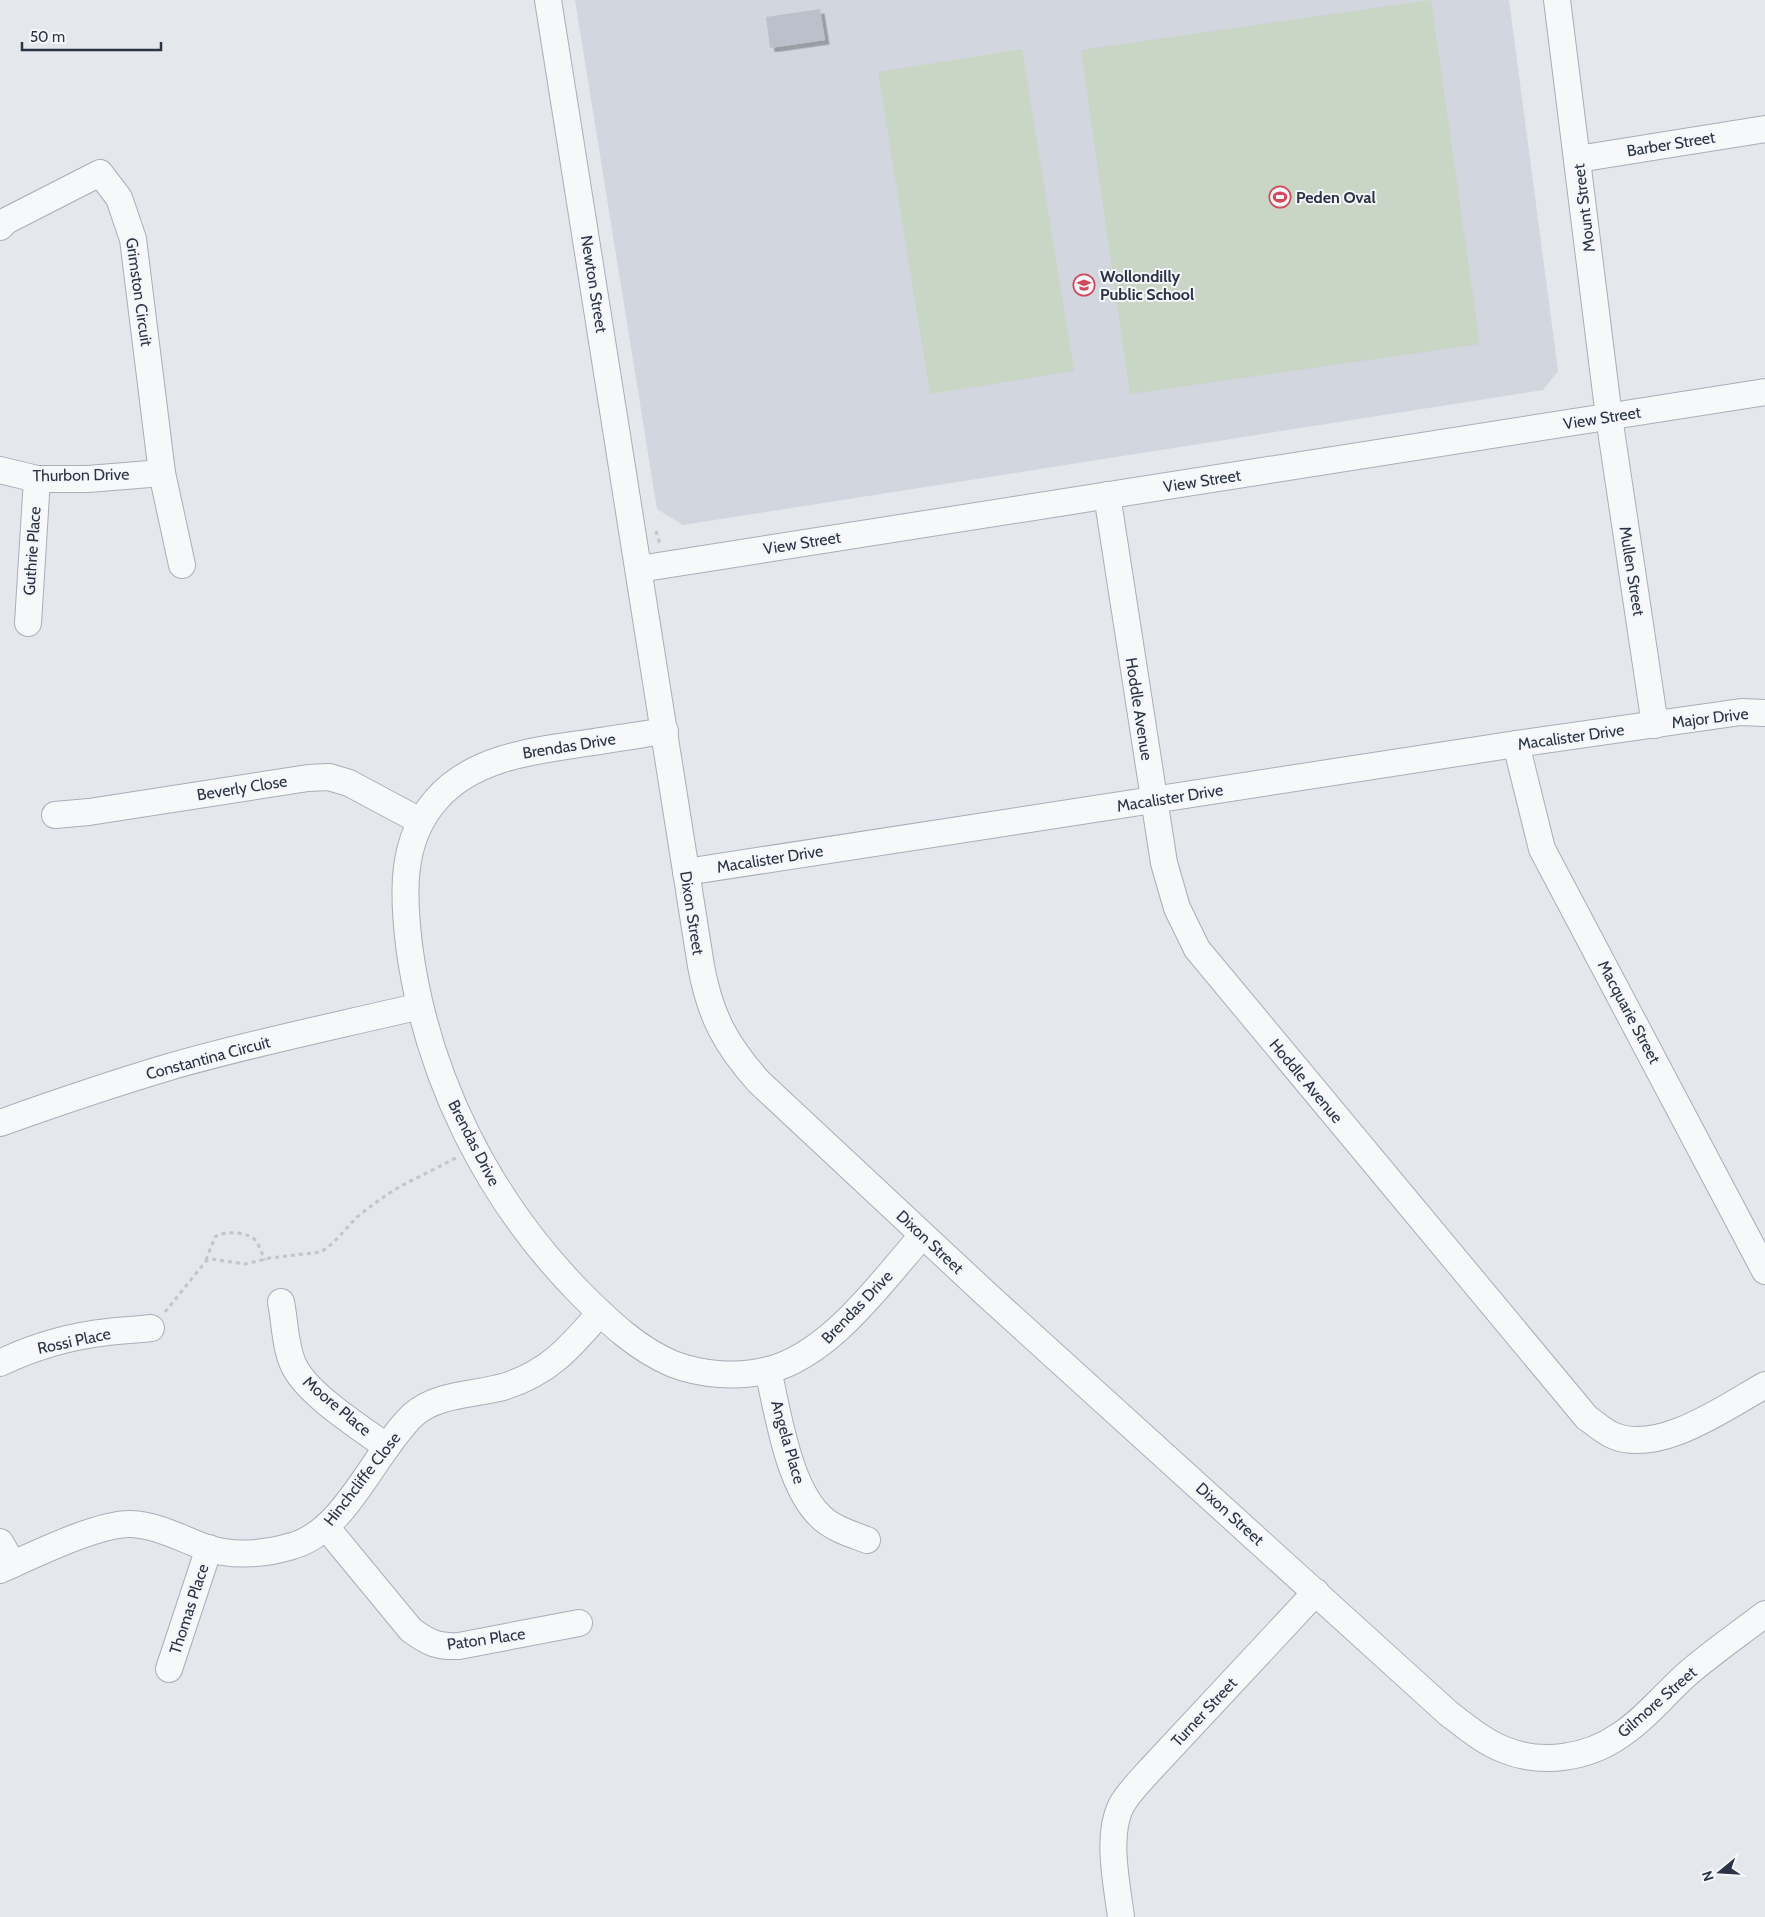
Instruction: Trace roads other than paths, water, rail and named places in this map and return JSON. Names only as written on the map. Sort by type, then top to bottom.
[{"type":"street","name":"Newton Street","points":[[548,0],[639,568]]},
{"type":"street","name":"Mount Street","points":[[1558,0],[1609,417]]},
{"type":"street","name":"Barber Street","points":[[1578,159],[1765,129]]},
{"type":"street","name":"Grimston Circuit","points":[[0,227],[6,221],[100,173],[119,198],[133,238],[162,473]]},
{"type":"street","name":"View Street","points":[[639,568],[1765,392]]},
{"type":"street","name":"Mullen Street","points":[[1609,417],[1655,725]]},
{"type":"street","name":"Thurbon Drive","points":[[0,470],[37,479],[88,479],[162,473]]},
{"type":"street","points":[[162,473],[182,565]]},
{"type":"street","name":"Guthrie Place","points":[[28,623],[37,479]]},
{"type":"street","name":"Hoddle Avenue","points":[[1107,496],[1164,863],[1174,899],[1197,949],[1587,1418],[1613,1435],[1642,1441],[1668,1436],[1765,1385]]},
{"type":"street","name":"Dixon Street","points":[[639,568],[686,872],[707,994],[717,1023],[742,1064],[922,1236],[1448,1713],[1478,1736],[1506,1750]]},
{"type":"street","name":"Major Drive","points":[[1655,725],[1741,712],[1765,713]]},
{"type":"street","name":"Macalister Drive","points":[[686,872],[1516,744],[1655,725]]},
{"type":"street","name":"Brendas Drive","points":[[665,731],[523,753],[507,758],[477,770],[457,782],[436,799],[420,821],[409,851],[404,883],[412,966],[428,1037],[459,1120],[501,1196],[528,1234],[562,1274],[600,1313],[644,1348],[673,1364],[703,1372],[737,1374],[768,1370],[791,1362],[813,1350],[835,1334],[922,1236]]},
{"type":"street","name":"Macquarie Street","points":[[1516,744],[1542,849],[1765,1271]]},
{"type":"street","name":"Beverly Close","points":[[55,815],[89,812],[308,778],[328,777],[349,783],[420,821]]},
{"type":"street","name":"Constantina Circuit","points":[[0,1123],[64,1100],[170,1067],[266,1042],[420,1006]]},
{"type":"street","name":"Moore Place","points":[[281,1302],[293,1364],[300,1377],[332,1406],[387,1447]]},
{"type":"street","name":"Hinchcliffe Close","points":[[4,1559],[92,1532],[131,1524],[152,1528],[209,1548],[235,1553],[293,1546],[311,1539],[326,1527],[342,1509],[387,1447],[414,1415],[430,1405],[448,1398],[506,1386],[536,1373],[564,1353],[600,1313]]},
{"type":"street","name":"Rossi Place","points":[[0,1363],[40,1347],[87,1336],[151,1328]]},
{"type":"street","name":"Angela Place","points":[[768,1370],[792,1467],[803,1494],[820,1516],[841,1529],[867,1540]]},
{"type":"street","name":"Paton Place","points":[[326,1527],[405,1624],[427,1642],[442,1646],[459,1646],[579,1623]]},
{"type":"street","name":"Thomas Place","points":[[169,1669],[209,1548]]},
{"type":"street","name":"Turner Street","points":[[1121,1917],[1114,1844],[1115,1824],[1121,1807],[1132,1791],[1316,1592]]},
{"type":"street","name":"Gilmore Street","points":[[1506,1750],[1533,1757],[1562,1757],[1594,1750],[1619,1736],[1688,1674],[1765,1614]]},
{"type":"place","name":"Peden Oval","points":[[1280,197]]},
{"type":"place","name":"Wollondilly Public School","points":[[1084,285]]}]
